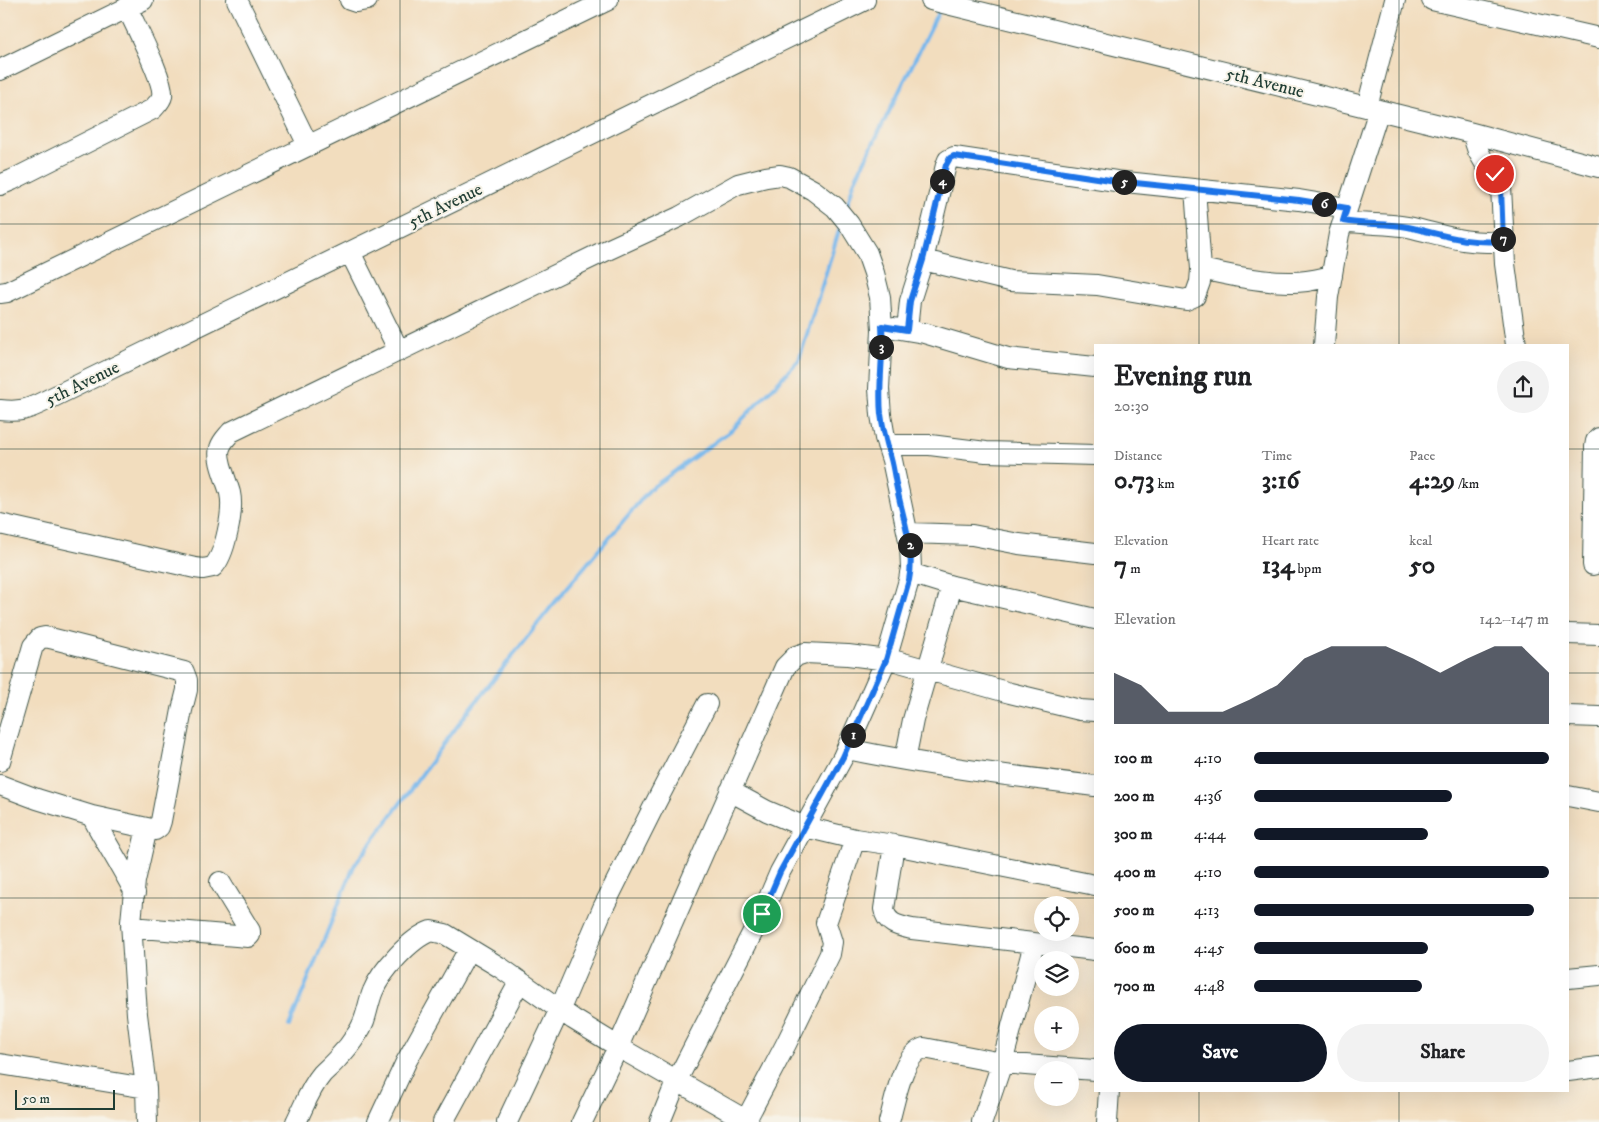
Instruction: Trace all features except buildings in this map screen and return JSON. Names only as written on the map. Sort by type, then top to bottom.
[{"type":"street","points":[[237,0],[308,145]]},
{"type":"street","points":[[350,0],[356,2],[367,0]]},
{"type":"street","points":[[0,293],[14,289],[608,0]]},
{"type":"street","name":"5th Avenue","points":[[0,410],[12,412],[26,410],[865,0]]},
{"type":"street","name":"5th Avenue","points":[[931,0],[1373,108],[1599,168]]},
{"type":"street","points":[[1324,344],[1339,234],[1373,108],[1395,0]]},
{"type":"street","points":[[1432,0],[1599,38]]},
{"type":"street","points":[[0,70],[135,4],[160,80],[162,96],[153,109],[0,185]]},
{"type":"street","points":[[1472,133],[1478,151],[1486,166],[1499,181],[1503,208],[1505,264],[1516,344]]},
{"type":"street","points":[[907,330],[910,301],[923,260],[946,165],[950,158],[954,156],[1116,181],[1299,200],[1345,214],[1360,224],[1382,224],[1409,228],[1466,241],[1503,241]]},
{"type":"street","points":[[0,524],[195,568],[213,568],[229,531],[231,514],[230,495],[219,459],[219,448],[231,432],[670,222],[738,184],[775,175],[789,177],[813,190],[836,207],[867,253],[880,298],[882,326],[879,389],[881,415],[908,533],[910,573],[886,660],[847,749],[780,872],[762,914],[677,1080],[660,1122]]},
{"type":"street","points":[[923,260],[1010,281],[1097,285],[1186,300],[1192,298],[1198,291],[1201,269],[1194,189]]},
{"type":"street","points":[[350,252],[399,350]]},
{"type":"street","points":[[1201,269],[1290,282],[1308,281],[1332,276]]},
{"type":"street","points":[[882,326],[950,340],[977,350],[1008,358],[1094,367]]},
{"type":"street","points":[[1593,565],[1595,447],[1596,441],[1599,438]]},
{"type":"street","points":[[887,445],[930,445],[986,452],[1094,455]]},
{"type":"street","points":[[908,533],[972,535],[1019,544],[1094,553]]},
{"type":"street","points":[[910,573],[952,586],[1094,619]]},
{"type":"street","points":[[905,760],[913,720],[952,586]]},
{"type":"street","points":[[1569,634],[1599,635]]},
{"type":"street","points":[[0,761],[33,646],[40,638],[54,639],[184,672],[187,680],[187,690],[161,821],[159,827],[155,830],[92,816],[0,785]]},
{"type":"street","points":[[582,1122],[618,1047],[785,667],[790,660],[805,653],[848,655],[886,660],[1018,695],[1080,710],[1094,711]]},
{"type":"street","points":[[506,1122],[560,1009],[603,908],[707,704]]},
{"type":"street","points":[[1569,716],[1599,717]]},
{"type":"street","points":[[847,749],[905,760],[1094,786]]},
{"type":"street","points":[[730,791],[767,811],[806,827],[855,840],[894,845],[1094,885]]},
{"type":"street","points":[[1569,796],[1599,802]]},
{"type":"street","points":[[92,816],[135,893]]},
{"type":"street","points":[[146,828],[135,881],[132,927],[137,1008],[146,1088],[147,1122]]},
{"type":"street","points":[[296,1122],[312,1088],[358,1034],[364,1023],[372,992],[378,980],[417,938],[431,930],[445,934],[520,981],[618,1047],[747,1121],[830,954],[832,942],[826,922],[855,840]]},
{"type":"street","points":[[894,845],[884,908],[885,914],[893,924],[912,929],[1094,950]]},
{"type":"street","points":[[132,927],[248,937],[250,931],[220,882]]},
{"type":"street","points":[[982,1122],[1002,1062],[1034,944]]},
{"type":"street","points":[[378,1122],[406,1062],[469,949]]},
{"type":"street","points":[[1569,978],[1599,974]]},
{"type":"street","points":[[443,1122],[520,981]]},
{"type":"street","points":[[889,1122],[906,1066],[912,1055],[924,1048],[1002,1062],[1094,1070]]},
{"type":"street","points":[[0,1064],[146,1088]]},
{"type":"street","points":[[1569,1071],[1599,1067]]},
{"type":"street","points":[[1107,1122],[1108,1092]]},
{"type":"waterway","points":[[846,210],[854,182],[940,9]]},
{"type":"waterway","points":[[289,1026],[354,866],[464,717],[555,602],[650,489],[733,429],[799,360],[841,224]]},
{"type":"route","points":[[762,914],[780,872],[843,757],[886,660],[909,580],[911,568],[910,545],[881,415],[879,389],[882,326],[907,330],[910,301],[923,260],[948,160],[954,156],[1116,181],[1299,200],[1347,208],[1343,221],[1398,226],[1453,239],[1478,242],[1503,241],[1501,188],[1495,174]]}]
